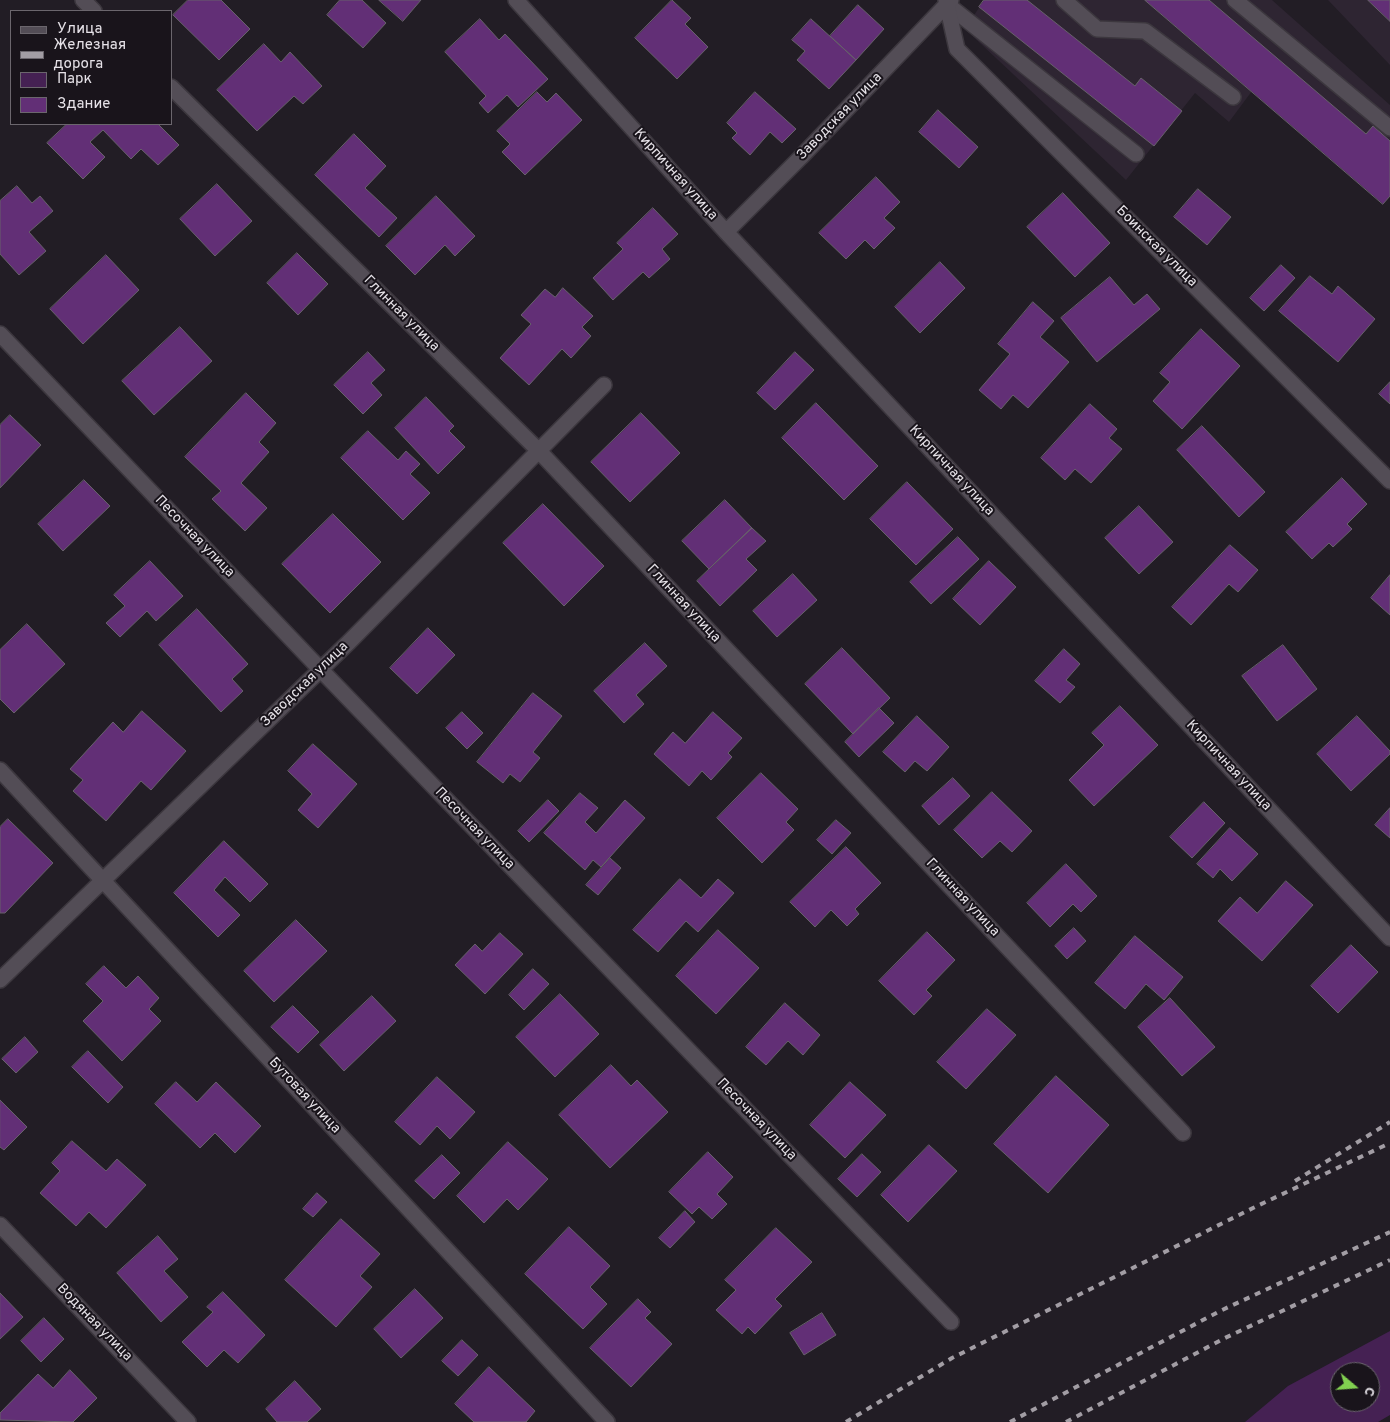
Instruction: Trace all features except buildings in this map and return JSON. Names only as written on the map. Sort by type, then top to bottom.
[{"type":"street","points":[[83,0],[93,10]]},
{"type":"street","name":"Кирпичная улица","points":[[516,0],[726,232],[1390,938]]},
{"type":"street","points":[[1064,0],[1097,29],[1145,31],[1233,98]]},
{"type":"street","points":[[1235,0],[1390,128]]},
{"type":"street","points":[[948,2],[1136,154]]},
{"type":"street","name":"Заводская улица","points":[[726,232],[948,2]]},
{"type":"street","name":"Боинская улица","points":[[948,2],[957,49],[1390,480]]},
{"type":"street","name":"Глинная улица","points":[[172,89],[538,450],[1183,1133]]},
{"type":"street","name":"Песочная улица","points":[[0,334],[321,670],[951,1322]]},
{"type":"street","name":"Заводская улица","points":[[0,980],[321,670],[604,385]]},
{"type":"street","name":"Бутовая улица","points":[[0,770],[607,1422]]},
{"type":"street","name":"Водяная улица","points":[[0,1225],[188,1422]]},
{"type":"shaded area","points":[[984,0],[1272,0],[1390,105],[1390,196],[1252,91],[1229,122],[1195,93],[1126,180],[965,29]]},
{"type":"shaded area","points":[[1328,0],[1390,0],[1390,65]]},
{"type":"green space","points":[[1390,1331],[1390,1415],[1378,1422],[1245,1422],[1288,1386],[1330,1363],[1330,1412],[1380,1412],[1380,1362],[1333,1362]]},
{"type":"railway","points":[[1295,1181],[1390,1122]]},
{"type":"railway","points":[[846,1422],[952,1358],[1253,1208],[1390,1143]]},
{"type":"railway","points":[[1010,1422],[1220,1311],[1390,1232]]},
{"type":"railway","points":[[1066,1422],[1225,1338],[1390,1260]]}]
